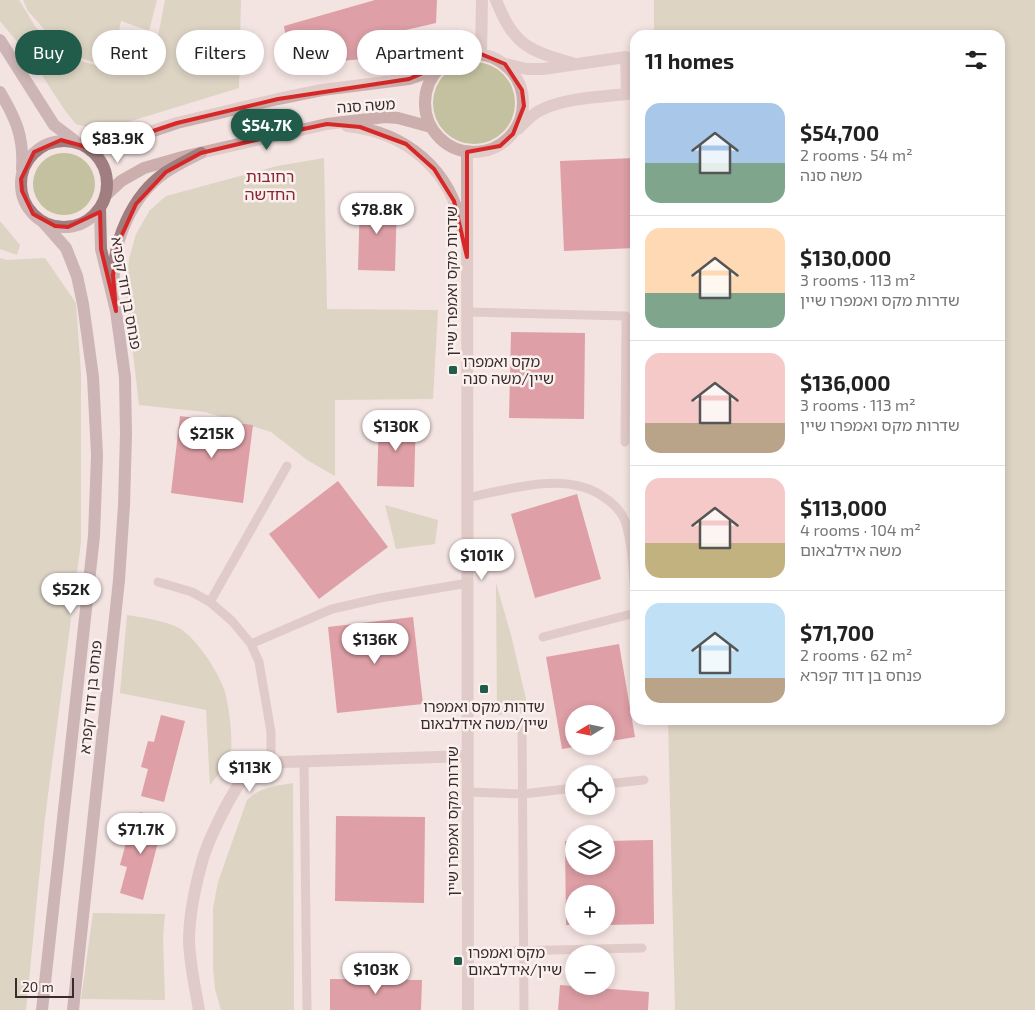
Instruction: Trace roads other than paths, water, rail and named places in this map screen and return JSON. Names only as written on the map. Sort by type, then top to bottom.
[{"type":"main road","points":[[0,40],[54,125],[76,142],[90,148],[99,157],[105,169],[108,182],[106,195],[100,208],[92,218],[74,226],[55,226],[44,222],[33,214],[26,203],[22,191],[23,155],[21,137],[0,92]]},
{"type":"main road","points":[[21,178],[25,164],[34,152],[40,148],[61,140],[76,142]]},
{"type":"main road","points":[[116,311],[113,275],[116,256],[127,219],[147,189],[166,172],[201,153]]},
{"type":"main road","name":"פנחס בן דוד קפרא","points":[[73,1010],[121,547],[124,376],[116,311],[101,249],[100,208]]},
{"type":"main road","name":"פנחס בן דוד קפרא","points":[[42,1010],[93,544],[97,455],[94,377],[77,276],[66,248],[44,222]]},
{"type":"street","points":[[481,30],[482,0]]},
{"type":"street","points":[[496,0],[504,19],[525,46],[541,54],[576,64]]},
{"type":"street","points":[[434,75],[430,80],[426,96],[426,112],[431,127],[440,139],[452,148],[467,152],[484,152],[500,146],[530,117],[539,110],[550,106],[627,94],[626,57],[543,69],[526,69],[505,64],[482,54]]},
{"type":"street","points":[[505,64],[516,76],[522,90],[524,106],[520,121],[513,134]]},
{"type":"street","name":"משה סנה","points":[[90,148],[108,146],[177,123],[278,99],[322,90],[410,79],[421,75]]},
{"type":"street","name":"משה סנה","points":[[106,195],[122,181],[144,168],[327,124],[384,117],[398,118],[431,127]]},
{"type":"street","points":[[327,124],[360,127],[383,134],[406,144],[420,153],[434,169],[454,201],[461,222],[467,257]]},
{"type":"street","name":"שדרות מקס ואמפרו שיין","points":[[467,152],[468,1010]]},
{"type":"street","points":[[199,1010],[189,940],[192,906],[202,860],[232,794],[249,772],[271,764],[304,761],[468,756]]},
{"type":"lane","points":[[467,312],[626,316],[625,442]]},
{"type":"lane","points":[[210,602],[287,466]]},
{"type":"lane","points":[[467,498],[535,484],[580,485],[599,493],[615,505],[624,519],[630,540]]},
{"type":"lane","points":[[158,582],[192,592],[210,602],[232,621],[251,644],[259,662],[271,732],[271,764]]},
{"type":"lane","points":[[251,644],[332,609],[380,598],[468,584]]},
{"type":"lane","points":[[543,638],[630,614]]},
{"type":"lane","points":[[522,721],[524,1010]]},
{"type":"lane","points":[[304,761],[307,1010]]},
{"type":"lane","points":[[615,783],[644,780]]},
{"type":"lane","points":[[468,792],[523,794],[565,789]]},
{"type":"lane","points":[[468,952],[642,948]]},
{"type":"place","name":"מקס ואמפרו שיין/משה סנה","points":[[453,370]]},
{"type":"place","name":"שדרות מקס ואמפרו שיין/משה אידלבאום","points":[[484,689]]},
{"type":"place","name":"מקס ואמפרו שיין/אידלבאום","points":[[458,961]]},
{"type":"district","name":"רחובות החדשה","points":[[270,184]]}]
